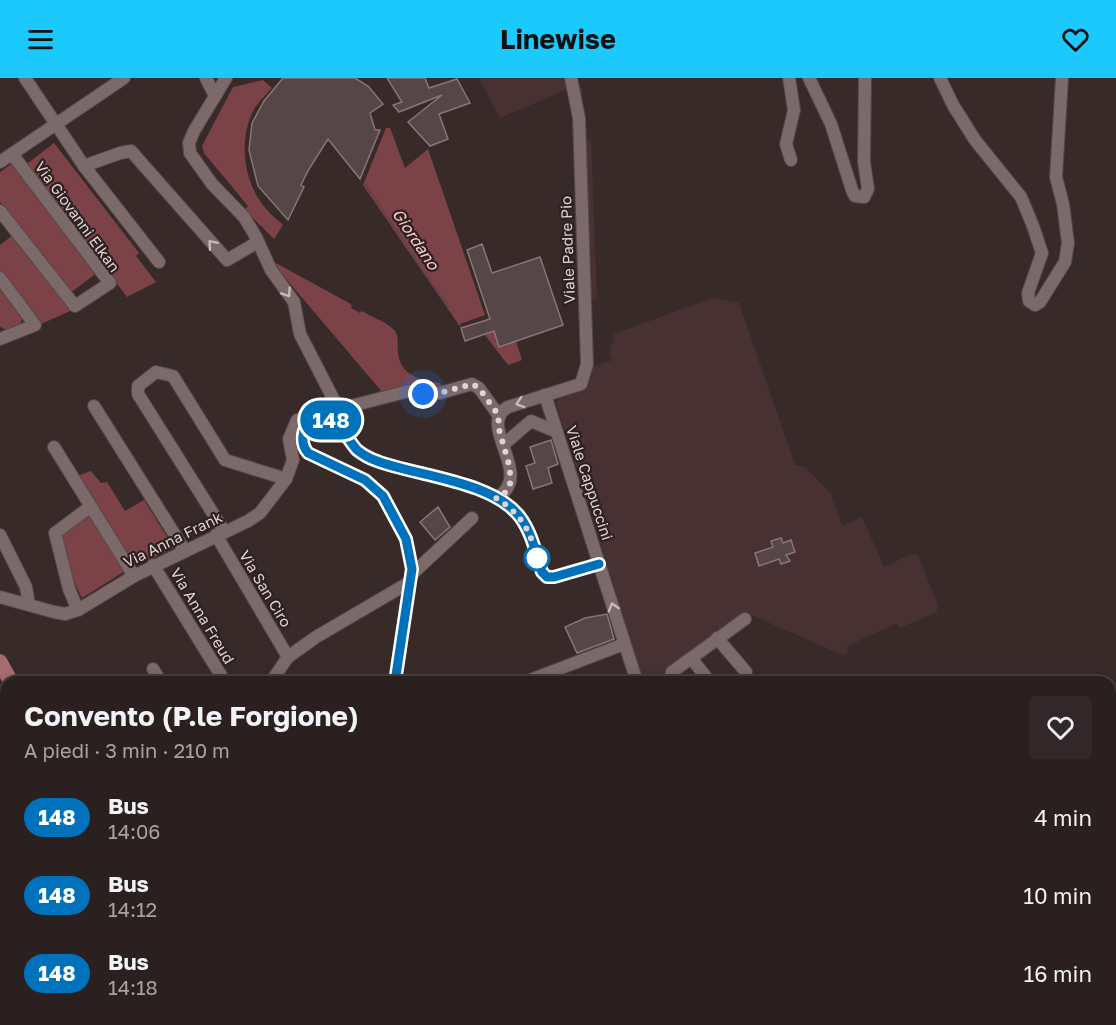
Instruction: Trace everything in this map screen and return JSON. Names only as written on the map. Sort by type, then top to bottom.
[{"type":"main road","points":[[0,662],[8,676]]},
{"type":"street","points":[[25,78],[84,166],[159,262]]},
{"type":"street","points":[[0,162],[124,78]]},
{"type":"street","points":[[206,78],[215,96]]},
{"type":"street","name":"Viale Padre Pio","points":[[545,395],[581,384],[587,364],[579,118],[571,78]]},
{"type":"street","points":[[789,78],[794,110],[786,144],[791,160]]},
{"type":"street","points":[[809,78],[831,124],[852,190],[859,198],[864,197],[868,189],[864,162],[865,78]]},
{"type":"street","points":[[940,78],[953,105],[975,140],[1021,197],[1041,246],[1041,257],[1028,293],[1029,301],[1035,305],[1040,302],[1065,262],[1068,243],[1056,168],[1062,78]]},
{"type":"street","points":[[225,80],[194,131],[189,143],[190,153],[212,184],[244,217],[271,270],[294,302],[300,334],[338,408],[333,421]]},
{"type":"street","points":[[84,166],[130,151],[227,260],[258,242]]},
{"type":"street","name":"Via Giovanni Elkan","points":[[0,211],[75,306],[110,283],[12,154]]},
{"type":"street","points":[[0,278],[34,325],[0,338]]},
{"type":"street","name":"Via San Ciro","points":[[286,479],[225,460],[173,376],[156,372],[138,386],[138,394],[220,533],[288,657]]},
{"type":"street","points":[[338,408],[409,391],[434,394],[475,384],[499,416]]},
{"type":"street","points":[[496,498],[506,492],[511,481],[498,426],[499,416],[508,407],[545,395]]},
{"type":"street","name":"Viale Cappuccini","points":[[545,395],[635,676]]},
{"type":"street","points":[[94,406],[185,551]]},
{"type":"street","name":"Via Anna Frank","points":[[78,610],[134,576],[260,513],[286,479],[293,460],[289,439],[297,420],[338,408]]},
{"type":"street","points":[[396,676],[408,608],[411,557],[406,539],[383,496],[365,480],[334,467],[305,449],[303,436],[309,424],[320,418],[333,421],[358,451],[377,461],[455,481],[496,498],[513,509],[523,521],[542,572],[547,577],[599,564]]},
{"type":"street","points":[[503,445],[531,422],[557,432]]},
{"type":"street","points":[[54,447],[134,576]]},
{"type":"street","points":[[0,597],[65,614],[78,610],[69,589],[55,532],[90,507]]},
{"type":"street","points":[[275,676],[288,657],[410,579],[472,518]]},
{"type":"street","points":[[0,535],[26,587],[29,604]]},
{"type":"street","name":"Via Anna Freud","points":[[153,566],[221,676]]},
{"type":"street","points":[[671,676],[672,672],[746,619]]},
{"type":"street","points":[[717,638],[746,672]]},
{"type":"street","points":[[541,676],[624,644]]},
{"type":"street","points":[[691,658],[705,676]]},
{"type":"street","points":[[153,669],[157,676]]},
{"type":"shaded area","points":[[479,78],[564,78],[568,89],[500,118]]},
{"type":"shaded area","points":[[263,80],[272,88],[256,106],[251,117],[245,141],[245,154],[246,167],[254,191],[265,207],[283,225],[274,239],[245,210],[248,206],[204,153],[202,146],[233,87]]},
{"type":"shaded area","points":[[582,88],[584,138],[591,140],[597,299],[589,300],[577,119],[568,89]]},
{"type":"shaded area","points":[[386,128],[390,128],[405,168],[428,149],[485,315],[460,324],[461,328],[363,185]]},
{"type":"shaded area","points":[[54,143],[139,253],[136,256],[156,282],[127,297],[27,164]]},
{"type":"shaded area","points":[[13,163],[97,273],[70,293],[0,202],[0,172]]},
{"type":"shaded area","points":[[13,235],[70,308],[70,311],[41,324],[0,272],[0,245]]},
{"type":"shaded area","points":[[274,262],[349,303],[351,308],[360,313],[362,311],[391,327],[396,332],[400,361],[407,372],[426,381],[440,383],[442,389],[383,393]]},
{"type":"shaded area","points":[[0,284],[23,316],[20,324],[7,330],[0,327]]},
{"type":"shaded area","points":[[712,298],[739,303],[795,465],[805,467],[831,494],[842,526],[862,517],[884,567],[910,555],[918,555],[938,605],[936,613],[899,628],[897,623],[847,646],[849,652],[843,655],[749,614],[744,615],[673,676],[642,676],[556,403],[560,397],[580,391],[593,367],[612,360],[610,352],[614,334]]},
{"type":"shaded area","points":[[494,331],[516,341],[522,360],[508,365],[485,335]]},
{"type":"shaded area","points":[[91,471],[101,483],[107,482],[125,511],[144,500],[174,548],[132,567],[77,476]]},
{"type":"shaded area","points":[[90,514],[125,571],[82,598],[70,574],[60,534]]},
{"type":"building","points":[[283,78],[355,78],[368,86],[383,104],[370,113],[375,130],[380,130],[360,179],[328,139],[301,185],[304,187],[288,220],[258,186],[249,150],[252,123],[264,101]]},
{"type":"building","points":[[387,78],[425,78],[429,88],[457,79],[470,103],[439,114],[448,139],[430,146],[408,122],[442,95],[399,112],[393,105],[402,102]]},
{"type":"building","points":[[482,244],[492,273],[540,257],[563,325],[499,347],[494,331],[465,341],[461,328],[490,319],[467,250]]},
{"type":"building","points":[[551,440],[558,464],[548,468],[552,483],[533,489],[526,466],[535,463],[530,447]]},
{"type":"building","points":[[438,507],[450,527],[435,540],[420,522]]},
{"type":"building","points":[[781,538],[783,543],[791,540],[795,552],[786,555],[790,561],[781,564],[779,559],[759,566],[755,553],[773,547],[771,541]]},
{"type":"building","points":[[607,614],[614,639],[577,653],[565,627],[585,618]]},
{"type":"waterway","name":"Giordano","points":[[365,184],[448,307]]},
{"type":"bus line","name":"148","points":[[396,676],[412,569],[406,539],[383,496],[365,480],[308,453],[302,440],[306,427],[312,421],[320,418],[333,421],[358,451],[377,461],[455,481],[507,505],[523,521],[542,572],[549,578],[599,564]]},
{"type":"route","points":[[423,394],[440,393],[475,384],[499,416],[498,426],[511,481],[506,492],[496,498],[513,509],[523,521],[537,558]]}]
